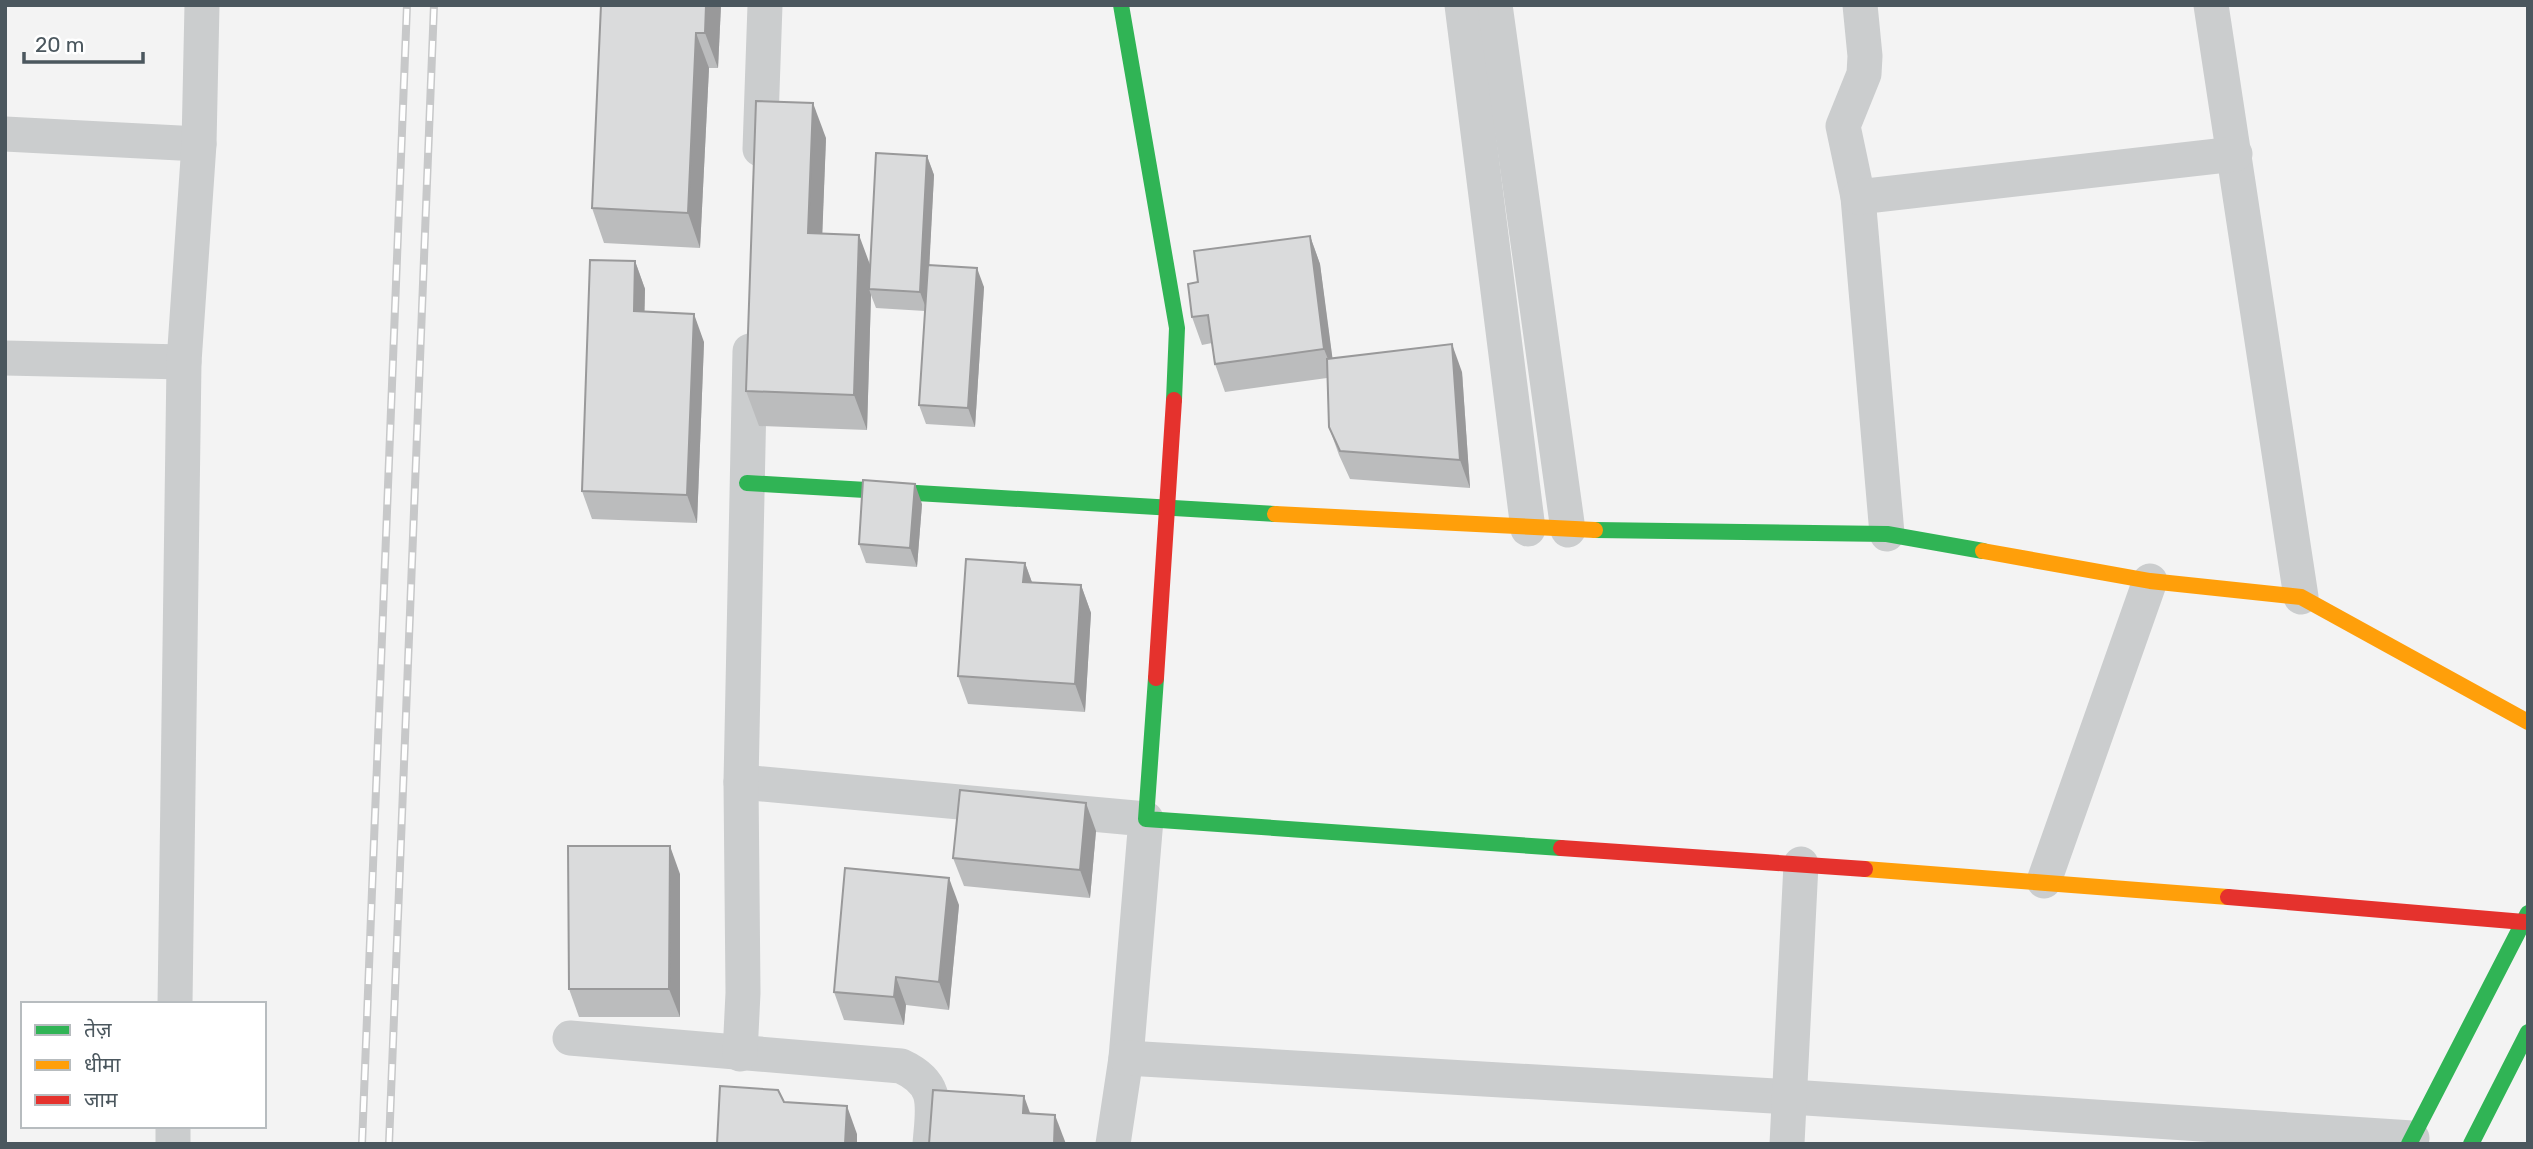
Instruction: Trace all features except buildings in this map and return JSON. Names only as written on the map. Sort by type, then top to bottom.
[{"type":"main road","points":[[1121,5],[1177,328],[1168,507],[1146,819],[2526,917],[2410,1141]]},
{"type":"main road","points":[[747,483],[1528,529],[1887,534],[2150,581],[2301,597],[2528,722]]},
{"type":"main road","points":[[2471,1144],[2528,1032]]},
{"type":"street","points":[[175,1002],[184,362],[199,144],[202,5]]},
{"type":"street","points":[[757,185],[765,5]]},
{"type":"street","points":[[1462,5],[1528,529]]},
{"type":"street","points":[[1496,5],[1569,530]]},
{"type":"street","points":[[1860,5],[1864,74],[1843,126],[1858,197],[1887,534]]},
{"type":"street","points":[[2211,5],[2301,597]]},
{"type":"street","points":[[5,134],[199,144]]},
{"type":"street","points":[[1858,197],[2235,154]]},
{"type":"street","points":[[740,1054],[743,993],[741,782],[751,315]]},
{"type":"street","points":[[5,358],[184,362]]},
{"type":"street","points":[[2045,881],[2150,581]]},
{"type":"street","points":[[741,782],[1146,819],[1126,1058],[1112,1144]]},
{"type":"street","points":[[1787,1144],[1801,864]]},
{"type":"street","points":[[570,1038],[901,1066],[919,1074],[930,1088],[933,1106],[930,1144]]},
{"type":"street","points":[[1126,1058],[1791,1097],[2410,1141]]},
{"type":"railway","points":[[362,1144],[407,5]]},
{"type":"railway","points":[[389,1144],[434,5]]},
{"type":"traffic: fast","points":[[1121,5],[1177,328],[1174,400]]},
{"type":"traffic: fast","points":[[747,483],[1275,514]]},
{"type":"traffic: fast","points":[[1595,530],[1887,534],[1983,551]]},
{"type":"traffic: fast","points":[[1156,678],[1146,819],[1561,848]]},
{"type":"traffic: fast","points":[[2409,1144],[2528,913]]},
{"type":"traffic: fast","points":[[2471,1144],[2528,1032]]},
{"type":"traffic: slow","points":[[1275,514],[1595,530]]},
{"type":"traffic: slow","points":[[1983,551],[2150,581],[2301,597],[2528,722]]},
{"type":"traffic: slow","points":[[1865,869],[2228,897]]},
{"type":"traffic: jam","points":[[1156,678],[1174,400]]},
{"type":"traffic: jam","points":[[1561,848],[1865,869]]},
{"type":"traffic: jam","points":[[2228,897],[2524,922]]}]
